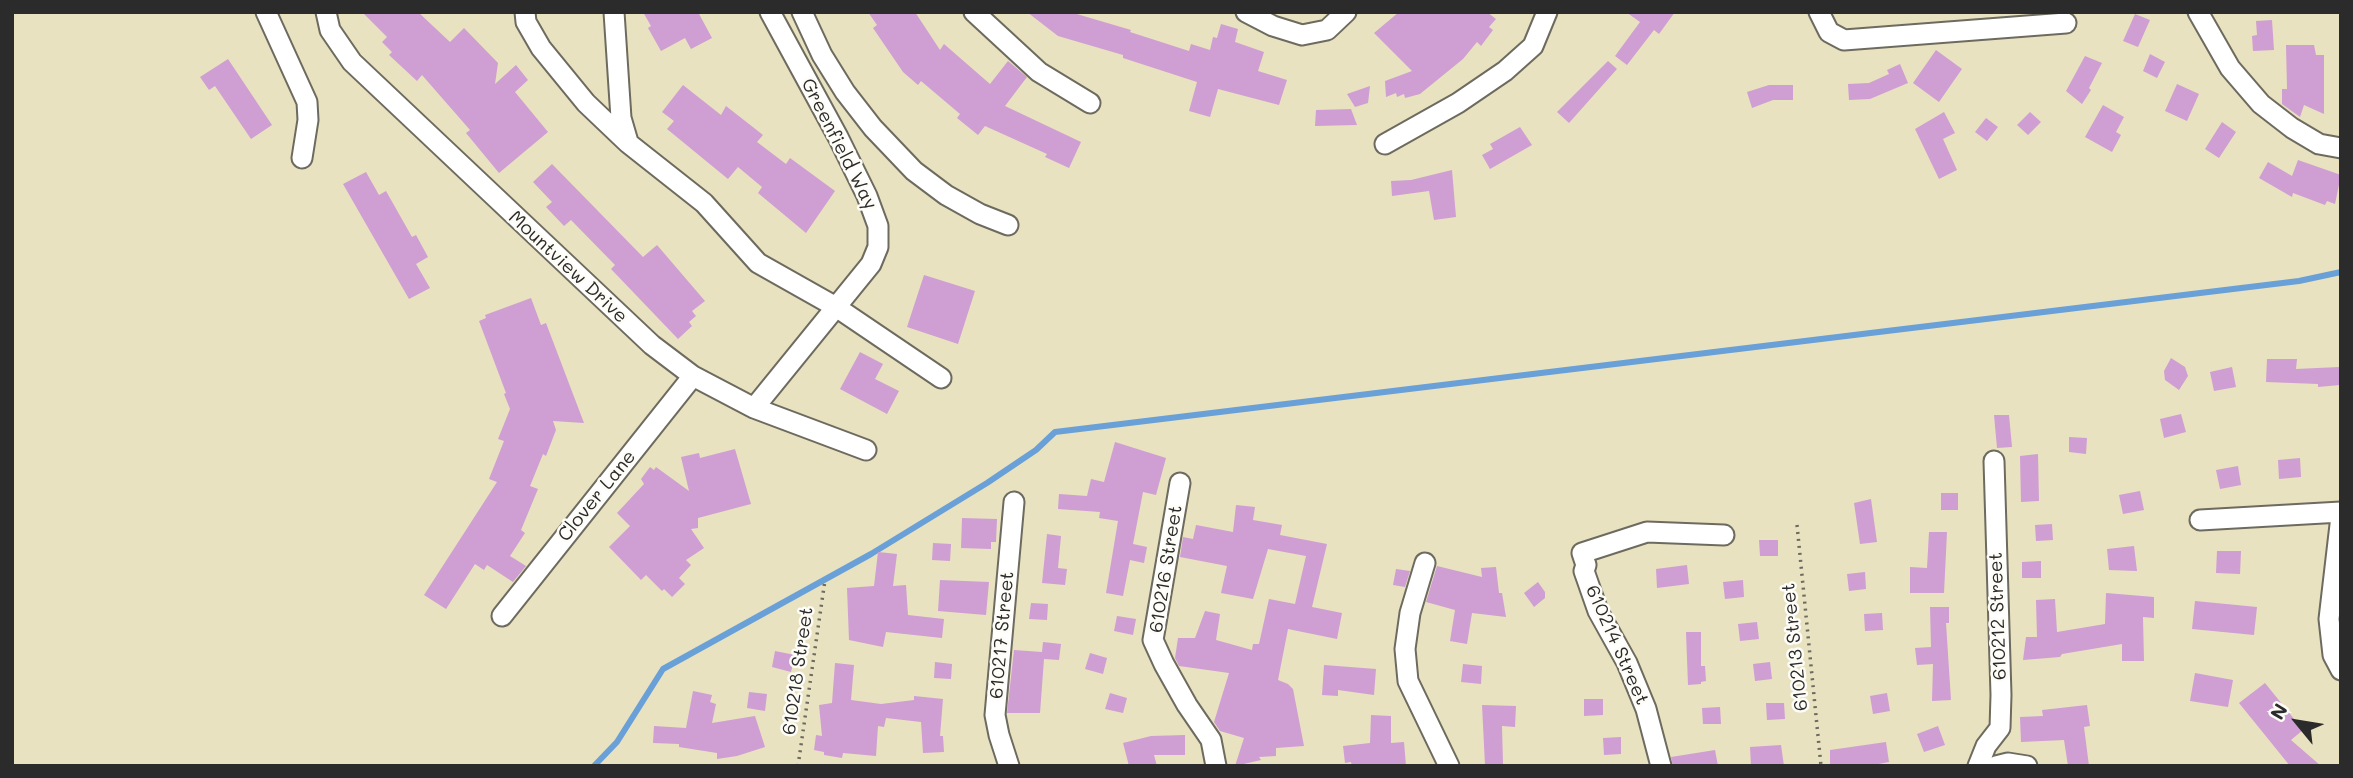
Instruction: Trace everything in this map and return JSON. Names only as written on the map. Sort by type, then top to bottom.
[{"type":"street","points":[[266,12],[307,102],[308,120],[302,158]]},
{"type":"street","name":"Mountview Drive","points":[[326,12],[330,30],[352,62],[652,345],[692,376],[754,408],[866,450]]},
{"type":"street","points":[[525,12],[526,22],[541,48],[586,103],[628,143],[704,204],[758,263],[836,307],[941,378]]},
{"type":"street","points":[[614,12],[621,118],[628,143]]},
{"type":"street","name":"Greenfield Way","points":[[754,408],[871,264],[878,247],[878,226],[867,196],[770,12]]},
{"type":"street","name":"Greenfield Way","points":[[802,12],[822,55],[845,92],[873,128],[914,171],[946,195],[980,214],[1008,225]]},
{"type":"street","points":[[974,12],[1039,72],[1090,103]]},
{"type":"street","points":[[1246,12],[1273,26],[1302,36],[1326,30],[1346,12]]},
{"type":"street","points":[[1385,145],[1458,103],[1505,71],[1533,46],[1547,12]]},
{"type":"street","points":[[1819,12],[1829,32],[1844,40],[2066,23]]},
{"type":"street","points":[[2198,12],[2230,68],[2261,104],[2292,128],[2319,144],[2341,148]]},
{"type":"street","name":"Clover Lane","points":[[502,616],[692,376]]},
{"type":"street","name":"610212 Street","points":[[1978,766],[1986,746],[2000,728],[1994,461]]},
{"type":"street","name":"610216 Street","points":[[1180,483],[1153,640],[1187,705],[1211,740],[1216,766]]},
{"type":"street","name":"610217 Street","points":[[1009,766],[995,715],[1014,502]]},
{"type":"street","points":[[2200,520],[2341,514],[2329,619],[2333,655],[2341,670]]},
{"type":"street","name":"610214 Street","points":[[1661,766],[1646,709],[1627,663],[1598,611],[1584,571],[1586,565],[1582,553],[1647,532],[1724,535]]},
{"type":"street","points":[[1425,563],[1410,613],[1405,649],[1408,681],[1449,766]]},
{"type":"street","points":[[1996,766],[2008,763],[2027,766]]},
{"type":"path","name":"610213 Street","points":[[1797,524],[1821,766]]},
{"type":"path","name":"610218 Street","points":[[798,766],[825,580]]},
{"type":"building","points":[[362,12],[418,12],[450,42],[464,28],[498,63],[495,84],[516,65],[528,80],[515,92],[548,132],[499,173],[466,133],[470,130],[422,75],[417,81],[389,55],[392,52],[382,42],[387,37]]},
{"type":"building","points":[[643,12],[698,12],[712,38],[691,49],[685,38],[661,51],[648,28],[651,26]]},
{"type":"building","points":[[868,12],[915,12],[940,50],[944,44],[990,84],[1008,61],[1027,77],[1005,106],[1081,142],[1069,168],[1045,157],[1047,154],[985,126],[978,135],[957,118],[960,114],[921,81],[918,85],[903,72],[873,28],[877,25]]},
{"type":"building","points":[[1027,12],[1070,12],[1189,51],[1191,44],[1210,50],[1213,37],[1217,38],[1221,24],[1238,29],[1235,42],[1264,52],[1258,71],[1287,80],[1279,105],[1218,89],[1210,117],[1189,111],[1197,82],[1123,58],[1123,55],[1058,36]]},
{"type":"building","points":[[1399,12],[1487,12],[1496,19],[1489,27],[1493,30],[1481,46],[1477,42],[1463,59],[1420,94],[1405,98],[1404,94],[1397,97],[1396,93],[1386,97],[1385,81],[1412,71],[1374,33]]},
{"type":"building","points":[[1626,12],[1675,12],[1659,34],[1654,30],[1627,65],[1615,56],[1640,22]]},
{"type":"building","points":[[2135,14],[2150,20],[2138,47],[2123,41]]},
{"type":"building","points":[[2272,20],[2274,50],[2253,51],[2252,36],[2257,35],[2256,21]]},
{"type":"building","points":[[2286,45],[2314,45],[2316,55],[2324,55],[2324,114],[2304,105],[2300,117],[2282,104],[2282,89],[2287,89]]},
{"type":"building","points":[[1936,50],[1962,69],[1939,102],[1913,83]]},
{"type":"building","points":[[2150,54],[2165,62],[2157,78],[2143,71]]},
{"type":"building","points":[[2085,56],[2102,63],[2082,104],[2066,91]]},
{"type":"building","points":[[228,59],[272,125],[251,139],[215,86],[209,90],[200,77]]},
{"type":"building","points":[[1608,61],[1617,69],[1569,123],[1557,112]]},
{"type":"building","points":[[1900,64],[1908,83],[1870,99],[1849,100],[1848,84],[1869,83],[1889,74],[1887,70]]},
{"type":"building","points":[[2177,84],[2199,94],[2187,121],[2165,111]]},
{"type":"building","points":[[683,85],[721,115],[726,106],[763,135],[757,142],[786,164],[790,158],[835,191],[806,233],[758,193],[762,187],[738,167],[728,179],[667,129],[674,121],[662,112]]},
{"type":"building","points":[[1769,85],[1793,85],[1793,100],[1773,100],[1752,108],[1747,92]]},
{"type":"building","points":[[1370,86],[1368,103],[1355,107],[1347,94]]},
{"type":"building","points":[[2103,105],[2124,117],[2116,132],[2121,135],[2112,152],[2085,137]]},
{"type":"building","points":[[1351,109],[1357,125],[1315,126],[1316,110]]},
{"type":"building","points":[[1944,112],[1955,133],[1943,139],[1957,170],[1939,179],[1915,129]]},
{"type":"building","points":[[2030,112],[2041,122],[2028,135],[2017,125]]},
{"type":"building","points":[[1986,118],[1998,127],[1987,141],[1975,132]]},
{"type":"building","points":[[2222,122],[2236,132],[2219,158],[2205,149]]},
{"type":"building","points":[[1520,127],[1532,145],[1490,169],[1482,155],[1493,149],[1490,144]]},
{"type":"building","points":[[2298,160],[2341,175],[2335,204],[2327,201],[2325,205],[2293,193],[2292,197],[2259,178],[2268,162],[2292,176]]},
{"type":"building","points":[[552,164],[643,257],[657,245],[705,301],[692,311],[696,316],[689,322],[692,326],[678,339],[611,269],[615,265],[571,220],[564,226],[546,207],[552,202],[533,182]]},
{"type":"building","points":[[1452,170],[1456,217],[1434,220],[1429,191],[1392,196],[1391,181],[1411,180]]},
{"type":"building","points":[[366,172],[379,195],[386,191],[412,237],[416,235],[428,257],[416,264],[430,288],[409,299],[343,184]]},
{"type":"building","points":[[924,275],[975,291],[958,344],[907,327]]},
{"type":"building","points":[[531,298],[541,325],[546,323],[584,423],[553,421],[556,430],[530,486],[538,489],[521,530],[525,533],[510,556],[526,566],[513,582],[487,565],[484,570],[475,564],[446,609],[424,595],[497,482],[489,479],[504,441],[498,439],[510,409],[479,321],[486,318],[485,315]]},
{"type":"building","points":[[860,352],[883,364],[875,379],[899,391],[887,414],[840,389]]},
{"type":"building","points":[[2171,358],[2185,367],[2188,376],[2179,390],[2165,380],[2164,371]]},
{"type":"building","points":[[2267,359],[2297,359],[2296,369],[2339,367],[2340,385],[2318,387],[2318,384],[2266,382]]},
{"type":"building","points":[[2232,367],[2236,387],[2214,391],[2210,372]]},
{"type":"building","points":[[2181,414],[2186,432],[2164,438],[2160,419]]},
{"type":"building","points":[[1994,415],[2009,415],[2012,447],[1997,448]]},
{"type":"building","points":[[2069,437],[2087,438],[2086,454],[2069,452]]},
{"type":"building","points":[[1115,442],[1166,458],[1156,495],[1143,492],[1133,544],[1147,547],[1144,563],[1130,560],[1123,596],[1106,593],[1118,521],[1099,518],[1100,512],[1058,509],[1059,494],[1087,496],[1091,479],[1104,482]]},
{"type":"building","points":[[735,449],[751,504],[698,518],[698,528],[691,529],[704,548],[686,560],[691,565],[679,578],[685,584],[672,597],[646,575],[641,580],[609,547],[630,526],[617,513],[644,484],[641,479],[650,467],[654,470],[656,467],[689,491],[681,457],[699,453],[700,458]]},
{"type":"building","points":[[2038,454],[2039,501],[2021,502],[2020,456]]},
{"type":"building","points":[[2300,458],[2301,477],[2279,479],[2278,460]]},
{"type":"building","points":[[2238,466],[2241,485],[2220,489],[2216,470]]},
{"type":"building","points":[[2140,491],[2144,510],[2123,514],[2119,495]]},
{"type":"building","points":[[1941,493],[1958,493],[1958,510],[1941,510]]},
{"type":"building","points":[[1871,499],[1877,542],[1860,544],[1854,503]]},
{"type":"building","points":[[1236,505],[1255,507],[1253,520],[1282,525],[1280,535],[1327,544],[1312,607],[1342,613],[1337,639],[1288,629],[1278,680],[1293,689],[1304,746],[1276,748],[1276,756],[1259,757],[1261,760],[1235,766],[1244,738],[1220,731],[1214,722],[1229,673],[1179,666],[1175,658],[1178,638],[1195,638],[1205,611],[1220,614],[1216,640],[1252,650],[1253,644],[1259,644],[1269,599],[1295,604],[1306,556],[1268,549],[1253,599],[1221,593],[1227,566],[1180,557],[1183,537],[1193,539],[1196,525],[1233,532]]},
{"type":"building","points":[[962,518],[997,519],[996,542],[991,542],[991,549],[961,548]]},
{"type":"building","points":[[2052,524],[2053,540],[2036,541],[2035,525]]},
{"type":"building","points":[[1929,532],[1947,532],[1944,593],[1910,593],[1910,567],[1927,568]]},
{"type":"building","points":[[1047,534],[1061,536],[1058,568],[1067,569],[1065,585],[1042,583]]},
{"type":"building","points":[[1759,540],[1778,540],[1778,556],[1760,556]]},
{"type":"building","points":[[933,543],[951,544],[950,561],[932,560]]},
{"type":"building","points":[[2134,546],[2137,571],[2109,570],[2107,549]]},
{"type":"building","points":[[2217,551],[2241,551],[2240,574],[2216,573]]},
{"type":"building","points":[[878,552],[897,554],[893,586],[906,585],[908,615],[944,619],[942,638],[886,632],[883,647],[849,640],[847,588],[874,586]]},
{"type":"building","points":[[2041,561],[2041,578],[2022,578],[2022,562]]},
{"type":"building","points":[[1687,565],[1689,584],[1657,588],[1656,569]]},
{"type":"building","points":[[1437,566],[1482,577],[1481,568],[1496,567],[1499,593],[1502,593],[1506,617],[1472,613],[1467,644],[1450,641],[1455,610],[1426,602]]},
{"type":"building","points":[[1396,569],[1410,571],[1405,587],[1393,585]]},
{"type":"building","points":[[1865,572],[1866,589],[1849,591],[1847,574]]},
{"type":"building","points":[[940,580],[989,582],[986,615],[938,611]]},
{"type":"building","points":[[1743,580],[1744,597],[1725,599],[1723,582]]},
{"type":"building","points":[[1538,582],[1545,592],[1545,598],[1534,607],[1524,593]]},
{"type":"building","points":[[2106,593],[2154,597],[2154,618],[2143,617],[2144,661],[2122,661],[2122,644],[2062,654],[2060,657],[2023,660],[2026,637],[2037,637],[2036,600],[2055,599],[2057,632],[2105,624]]},
{"type":"building","points":[[2195,601],[2257,607],[2254,635],[2192,629]]},
{"type":"building","points":[[1031,603],[1048,604],[1047,620],[1029,619]]},
{"type":"building","points":[[1930,607],[1949,607],[1949,623],[1946,623],[1951,700],[1932,701],[1933,664],[1917,665],[1915,648],[1931,647]]},
{"type":"building","points":[[1882,613],[1883,630],[1865,631],[1864,614]]},
{"type":"building","points":[[1117,616],[1136,619],[1133,635],[1114,631]]},
{"type":"building","points":[[1757,622],[1759,639],[1740,641],[1738,624]]},
{"type":"building","points":[[1686,632],[1701,632],[1701,666],[1705,666],[1706,681],[1701,684],[1688,685]]},
{"type":"building","points":[[1043,642],[1061,644],[1059,660],[1044,659],[1040,713],[1007,713],[1014,650],[1042,652]]},
{"type":"building","points":[[775,651],[795,655],[791,672],[772,667]]},
{"type":"building","points":[[1090,653],[1107,658],[1103,674],[1085,669]]},
{"type":"building","points":[[935,662],[952,664],[951,679],[934,678]]},
{"type":"building","points":[[1770,662],[1772,679],[1755,681],[1753,664]]},
{"type":"building","points":[[835,663],[854,665],[851,700],[881,704],[914,700],[914,696],[943,699],[940,736],[943,736],[944,752],[923,753],[921,722],[886,718],[884,727],[878,726],[876,756],[843,753],[842,758],[814,750],[816,735],[822,736],[819,705],[832,703]]},
{"type":"building","points":[[1463,664],[1482,666],[1481,684],[1461,682]]},
{"type":"building","points":[[1324,665],[1376,669],[1374,695],[1338,690],[1338,696],[1322,695]]},
{"type":"building","points":[[2195,673],[2233,680],[2228,707],[2190,701]]},
{"type":"building","points":[[2265,683],[2303,730],[2291,740],[2321,766],[2290,766],[2239,703]]},
{"type":"building","points":[[693,691],[712,695],[710,702],[716,704],[712,723],[755,716],[765,747],[717,759],[717,753],[679,747],[679,744],[653,743],[654,726],[686,728]]},
{"type":"building","points":[[749,692],[767,694],[765,711],[747,708]]},
{"type":"building","points":[[1110,693],[1127,698],[1123,713],[1105,709]]},
{"type":"building","points":[[1887,693],[1890,711],[1873,714],[1870,696]]},
{"type":"building","points":[[1584,699],[1603,699],[1603,715],[1584,716]]},
{"type":"building","points":[[1766,703],[1784,703],[1785,719],[1767,720]]},
{"type":"building","points":[[1482,705],[1516,706],[1515,727],[1502,726],[1503,764],[1485,765]]},
{"type":"building","points":[[2087,705],[2090,726],[2084,727],[2089,766],[2068,766],[2064,740],[2021,742],[2020,717],[2043,716],[2042,710]]},
{"type":"building","points":[[1720,707],[1721,724],[1703,724],[1702,708]]},
{"type":"building","points":[[1371,715],[1391,716],[1391,743],[1404,742],[1406,766],[1352,766],[1351,762],[1345,763],[1343,746],[1370,743]]},
{"type":"building","points":[[1938,726],[1945,745],[1924,752],[1917,734]]},
{"type":"building","points":[[1185,735],[1185,755],[1154,755],[1157,766],[1129,766],[1123,743],[1151,736]]},
{"type":"building","points":[[1621,737],[1621,754],[1604,755],[1603,738]]},
{"type":"building","points":[[1886,742],[1889,762],[1868,766],[1830,766],[1830,750]]},
{"type":"building","points":[[1781,745],[1784,766],[1751,766],[1750,747]]},
{"type":"building","points":[[1715,750],[1718,766],[1673,766],[1671,757]]},
{"type":"waterway","points":[[594,766],[617,742],[663,669],[871,554],[987,483],[1036,450],[1055,432],[2299,281],[2341,272]]}]
